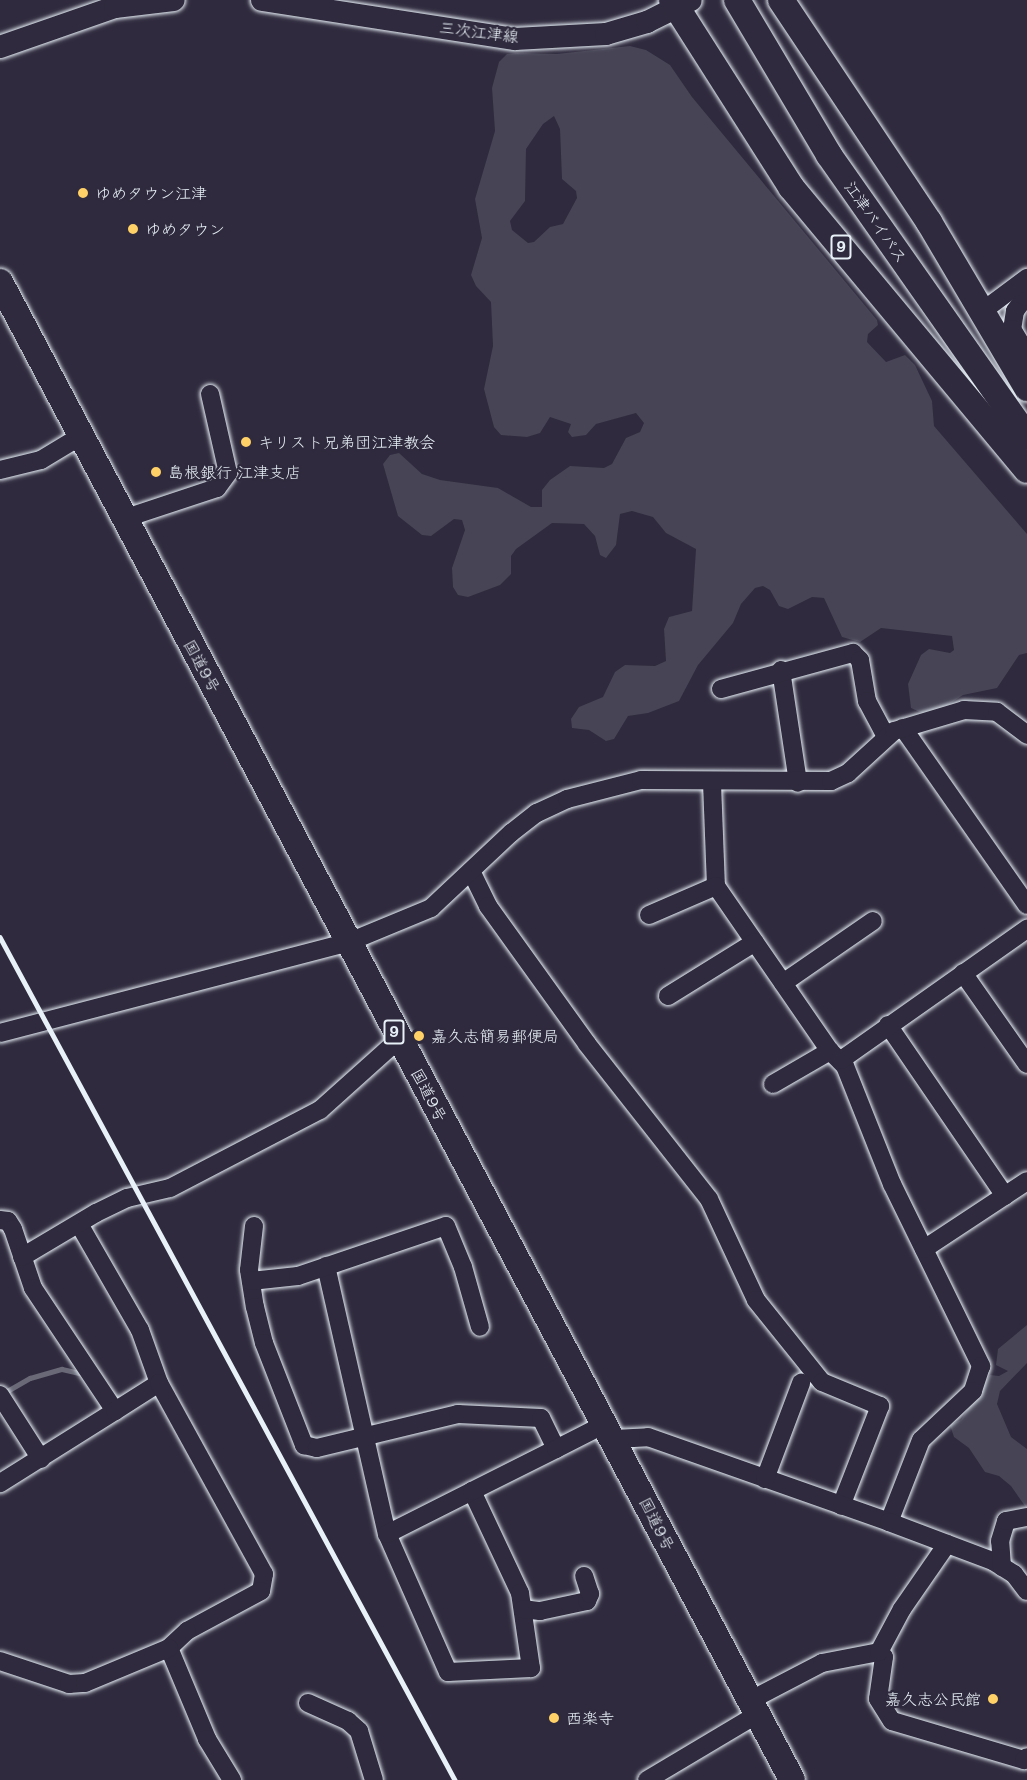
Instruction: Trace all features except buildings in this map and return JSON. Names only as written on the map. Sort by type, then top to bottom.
[{"type":"highway","name":"江津バイパス","points":[[737,0],[829,155],[1027,437]]},
{"type":"highway","points":[[781,0],[984,310],[1027,388]]},
{"type":"highway","name":"9","points":[[680,3],[791,187],[1027,470]]},
{"type":"highway","name":"国道9号","points":[[0,282],[79,437],[349,942],[398,1040],[610,1432],[792,1780]]},
{"type":"main road","points":[[0,47],[113,4],[174,0]]},
{"type":"main road","name":"三次江津線","points":[[262,0],[515,39],[606,34],[680,3]]},
{"type":"street","points":[[984,310],[1027,278]]},
{"type":"street","points":[[1027,295],[1015,311],[1012,329],[1027,354]]},
{"type":"street","points":[[123,519],[218,488],[228,473],[210,394]]},
{"type":"street","points":[[0,470],[42,459],[79,437]]},
{"type":"street","points":[[722,689],[781,670],[843,654],[856,655],[867,701],[885,736]]},
{"type":"street","points":[[781,670],[798,783]]},
{"type":"street","points":[[0,1033],[349,942],[431,908],[537,813],[567,799],[641,780],[798,783],[840,779],[885,736],[903,728],[976,709],[1005,716],[1027,735]]},
{"type":"street","points":[[903,728],[1027,905]]},
{"type":"street","points":[[712,783],[716,886],[835,1055],[892,1184],[982,1370],[972,1391],[921,1440],[889,1522]]},
{"type":"street","points":[[471,871],[488,906],[587,1044],[709,1199],[756,1300],[822,1382],[880,1406],[842,1506]]},
{"type":"street","points":[[649,915],[716,886]]},
{"type":"street","points":[[783,983],[873,921]]},
{"type":"street","points":[[774,1084],[835,1055],[888,1025],[1027,929]]},
{"type":"street","points":[[668,996],[755,942]]},
{"type":"street","points":[[963,973],[1027,1064]]},
{"type":"street","points":[[888,1025],[1005,1196]]},
{"type":"street","points":[[22,1257],[127,1198],[170,1188],[320,1110],[398,1040]]},
{"type":"street","points":[[924,1249],[1027,1180]]},
{"type":"street","points":[[0,1220],[8,1221],[13,1229],[33,1288],[115,1411]]},
{"type":"street","points":[[0,1661],[69,1684],[85,1683],[169,1648],[187,1631],[261,1591],[265,1583],[264,1574],[159,1383],[140,1330],[79,1224]]},
{"type":"street","points":[[254,1226],[249,1270],[264,1343],[304,1445],[317,1448],[458,1414],[541,1418],[556,1449]]},
{"type":"street","points":[[251,1281],[298,1275],[446,1226],[463,1267],[480,1327]]},
{"type":"street","points":[[326,1266],[387,1534],[448,1672],[531,1668],[520,1593],[472,1491]]},
{"type":"street","points":[[0,1483],[159,1383]]},
{"type":"street","points":[[765,1479],[801,1383]]},
{"type":"street","points":[[0,1395],[41,1459]]},
{"type":"street","points":[[387,1534],[556,1449],[610,1432],[648,1437],[947,1544],[1002,1567],[1027,1591]]},
{"type":"street","points":[[1002,1567],[1000,1541],[1006,1521],[1018,1516],[1027,1517]]},
{"type":"street","points":[[879,1652],[902,1609],[947,1544]]},
{"type":"street","points":[[523,1609],[540,1611],[587,1601],[590,1594],[584,1576]]},
{"type":"street","points":[[169,1648],[207,1739],[232,1780]]},
{"type":"street","points":[[647,1780],[822,1663],[879,1652],[884,1656],[878,1699],[892,1721],[1024,1760],[1027,1757]]},
{"type":"street","points":[[309,1703],[348,1721],[359,1731],[374,1780]]},
{"type":"shaded area","points":[[630,46],[646,50],[670,65],[692,97],[877,320],[878,325],[868,334],[867,342],[886,362],[905,355],[915,365],[932,401],[934,426],[1027,534],[1027,653],[1019,655],[997,688],[963,695],[943,708],[922,713],[911,708],[908,684],[921,655],[929,649],[950,653],[954,650],[952,636],[881,628],[860,642],[842,637],[824,598],[812,597],[788,609],[779,606],[770,590],[763,586],[755,588],[741,604],[733,623],[698,665],[679,701],[648,713],[628,716],[614,739],[606,741],[589,730],[572,728],[571,719],[579,707],[603,697],[615,672],[625,665],[655,666],[666,661],[664,629],[669,617],[692,611],[696,549],[666,533],[653,517],[632,511],[620,514],[616,545],[606,558],[600,555],[595,536],[584,524],[552,523],[516,549],[511,556],[511,574],[500,585],[468,597],[458,595],[453,587],[452,568],[465,530],[462,520],[454,519],[431,536],[422,535],[398,516],[383,464],[390,455],[399,453],[422,474],[440,480],[498,488],[531,507],[542,507],[542,490],[550,480],[570,466],[604,468],[612,464],[626,438],[640,432],[644,423],[636,413],[596,424],[586,435],[572,437],[568,432],[571,424],[550,417],[540,433],[527,437],[501,435],[494,427],[484,389],[493,346],[491,302],[476,286],[471,275],[482,238],[475,199],[495,131],[492,88],[499,62],[507,54],[557,54]],"holes":[[[554,116],[560,129],[562,179],[576,191],[577,198],[563,224],[550,227],[534,242],[528,243],[512,230],[510,221],[525,201],[526,149],[543,124]]]},
{"type":"shaded area","points":[[1027,1325],[1027,1363],[1000,1391],[997,1404],[1011,1437],[1027,1449],[1027,1509],[1011,1486],[999,1476],[985,1472],[969,1448],[954,1437],[950,1425],[961,1420],[990,1375],[999,1376],[1008,1371],[996,1365],[998,1349]]},
{"type":"waterway","points":[[2,1394],[30,1378],[62,1369],[84,1374]]},
{"type":"railway","points":[[0,937],[455,1780]]},
{"type":"place","name":"ゆめタウン江津","points":[[83,193]]},
{"type":"place","name":"ゆめタウン","points":[[133,229]]},
{"type":"place","name":"キリスト兄弟団江津教会","points":[[246,442]]},
{"type":"place","name":"島根銀行 江津支店","points":[[156,472]]},
{"type":"place","name":"嘉久志簡易郵便局","points":[[419,1036]]},
{"type":"place","name":"嘉久志公民館","points":[[993,1699]]},
{"type":"place","name":"西楽寺","points":[[554,1718]]}]
